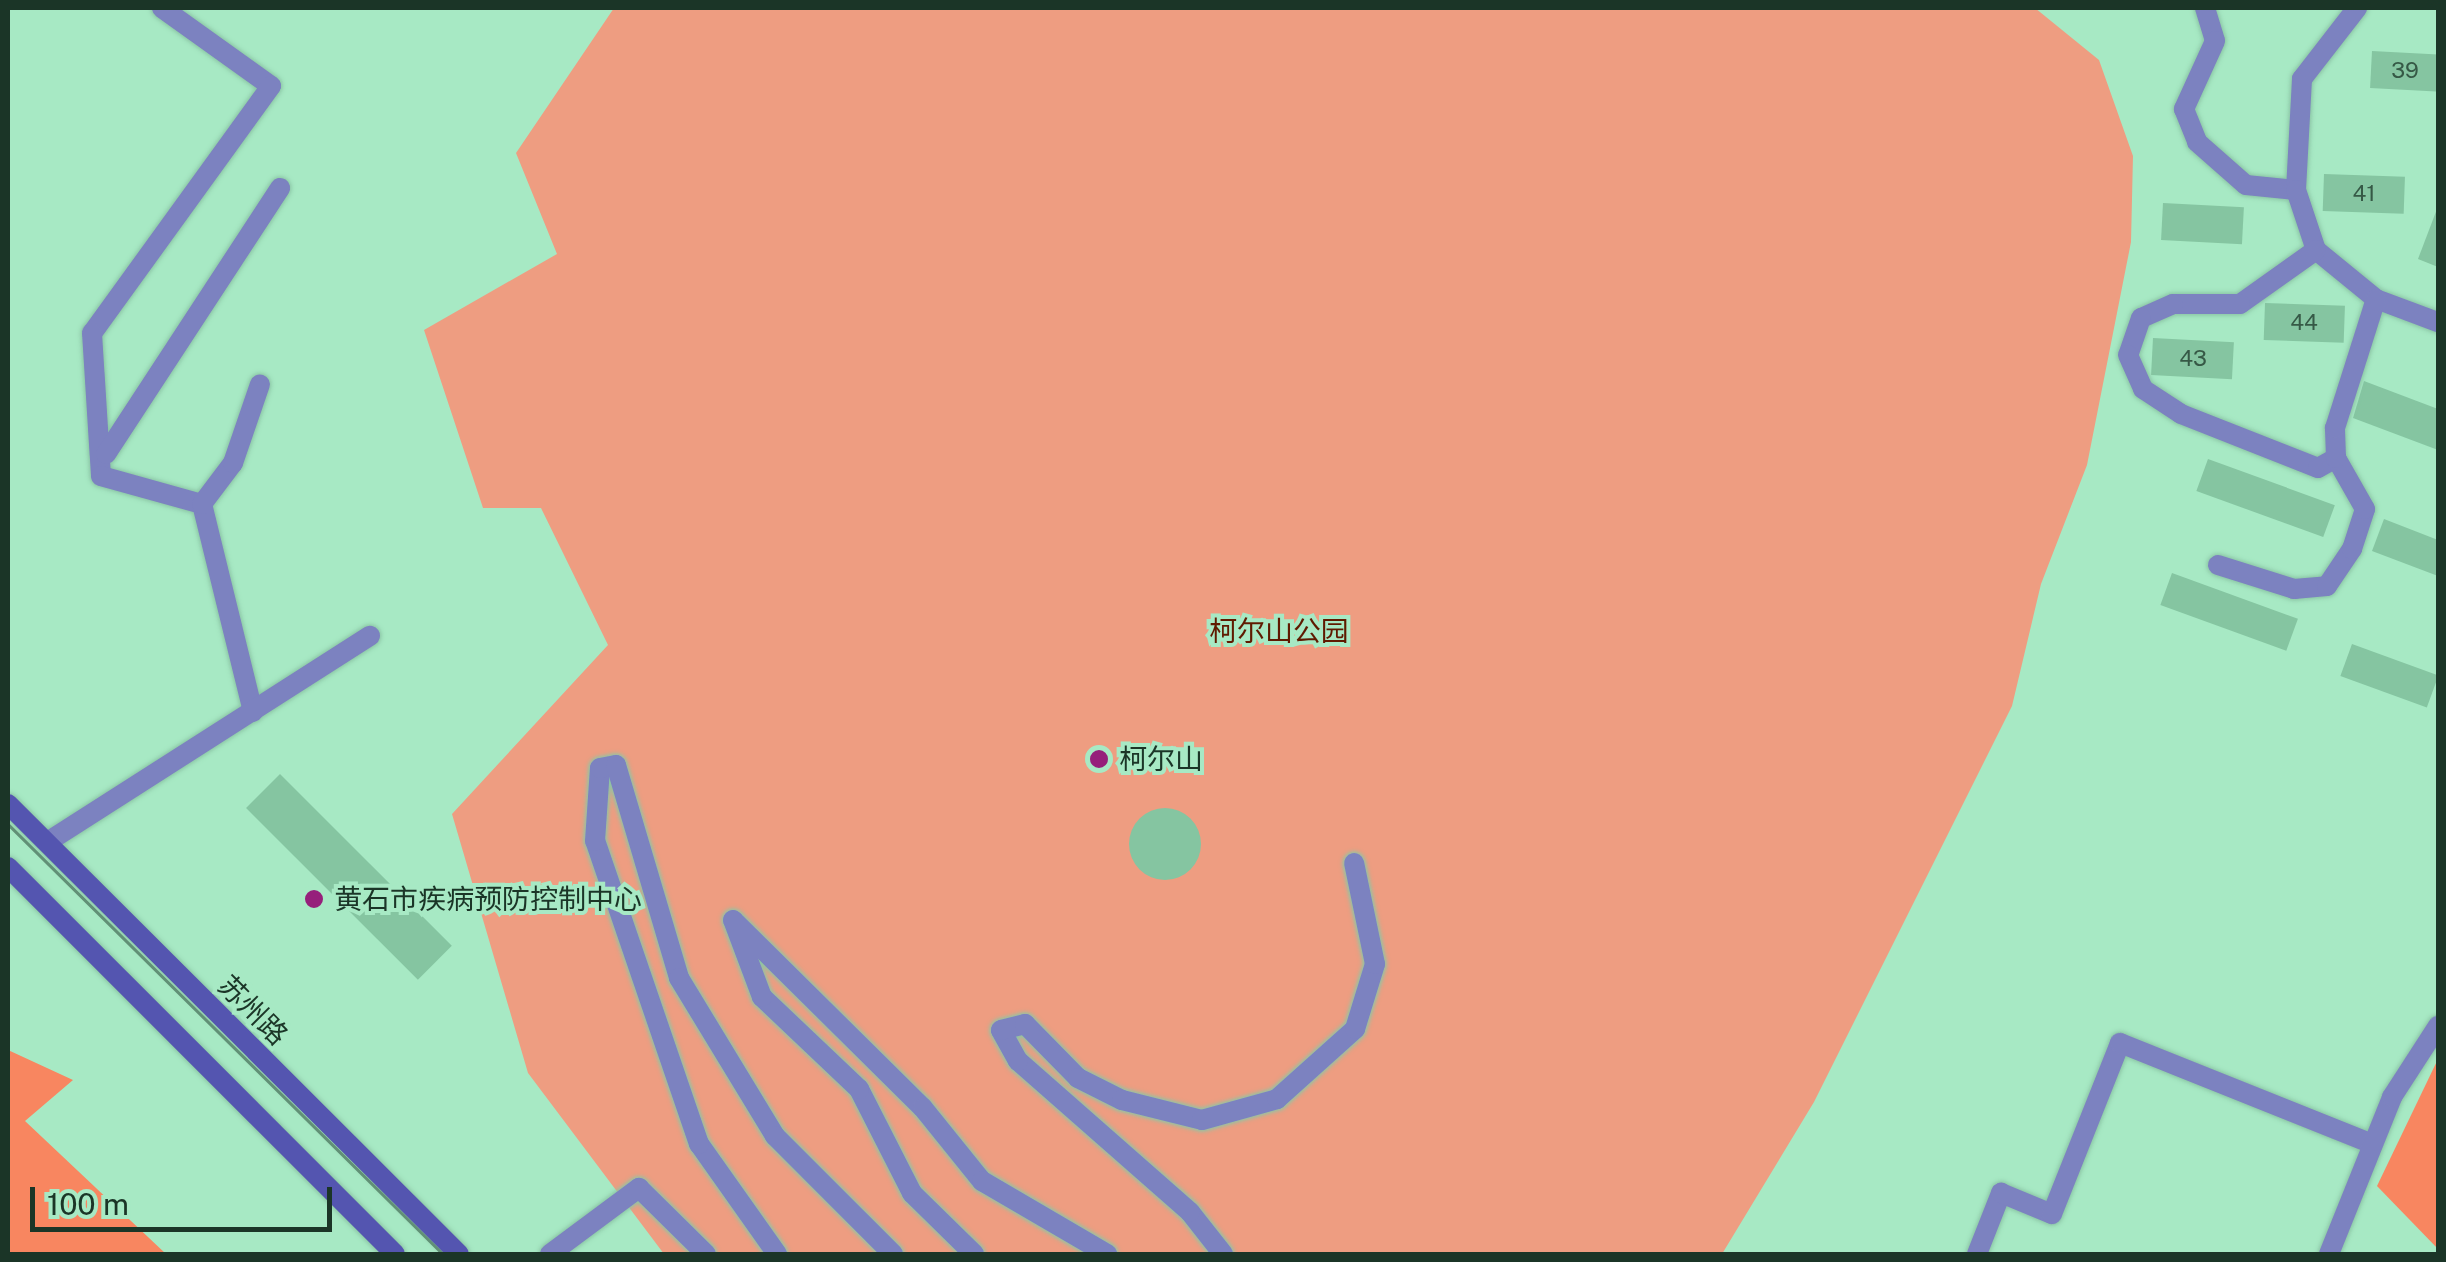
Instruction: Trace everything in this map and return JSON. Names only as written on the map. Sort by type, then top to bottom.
[{"type":"main road","name":"苏州路","points":[[8,804],[459,1254]]},
{"type":"main road","points":[[8,866],[395,1254]]},
{"type":"street","points":[[101,476],[92,333],[271,86],[162,8]]},
{"type":"street","points":[[2205,8],[2215,42],[2184,109],[2197,142],[2246,185],[2296,190]]},
{"type":"street","points":[[2357,8],[2302,78],[2296,190],[2316,250],[2376,299],[2438,322]]},
{"type":"street","points":[[101,476],[110,436],[280,188]]},
{"type":"street","points":[[2316,250],[2240,304],[2173,304],[2141,318],[2128,355],[2143,389],[2181,414],[2318,468],[2336,458]]},
{"type":"street","points":[[2218,566],[2294,588],[2327,586],[2365,509],[2336,458],[2336,428],[2376,299]]},
{"type":"street","points":[[202,504],[233,463],[260,384]]},
{"type":"street","points":[[101,476],[202,504]]},
{"type":"street","points":[[202,504],[253,712]]},
{"type":"street","points":[[48,841],[370,636]]},
{"type":"street","points":[[777,1254],[699,1144],[595,841],[600,768],[616,766],[679,978],[776,1136],[893,1254]]},
{"type":"street","points":[[1223,1254],[1190,1212],[1018,1061],[1002,1030],[1025,1024],[1078,1078],[1122,1100],[1202,1120],[1277,1099],[1355,1030],[1375,964],[1354,863]]},
{"type":"street","points":[[974,1254],[912,1193],[858,1089],[762,998],[733,920],[923,1108],[982,1181],[1107,1254]]},
{"type":"street","points":[[2329,1254],[2402,1076],[2438,1026]]},
{"type":"street","points":[[1977,1254],[2000,1193],[2052,1214],[2120,1043],[2373,1144]]},
{"type":"street","points":[[550,1254],[639,1188],[706,1254]]},
{"type":"green space","name":"柯尔山公园","points":[[614,8],[2035,8],[2099,60],[2133,156],[2131,242],[2087,465],[2041,584],[2012,706],[1814,1102],[1722,1254],[664,1254],[528,1073],[452,814],[608,645],[541,508],[483,508],[424,330],[557,254],[516,153]]},
{"type":"shaded area","points":[[8,1050],[73,1080],[25,1121],[166,1254],[8,1254]]},
{"type":"shaded area","points":[[2438,1059],[2438,1249],[2377,1186]]},
{"type":"building","points":[[2372,51],[2438,54],[2436,91],[2370,88]]},
{"type":"building","points":[[2324,174],[2405,177],[2404,214],[2323,211]]},
{"type":"building","points":[[2163,203],[2244,207],[2242,244],[2161,240]]},
{"type":"building","points":[[2438,209],[2438,267],[2418,259]]},
{"type":"building","points":[[2265,303],[2345,306],[2344,343],[2264,340]]},
{"type":"building","points":[[2153,338],[2234,342],[2232,379],[2151,375]]},
{"type":"building","points":[[2364,381],[2438,409],[2438,450],[2353,418]]},
{"type":"building","points":[[2208,459],[2335,505],[2323,537],[2196,491]]},
{"type":"building","points":[[2384,519],[2438,540],[2438,576],[2372,551]]},
{"type":"building","points":[[2172,573],[2298,619],[2286,651],[2160,605]]},
{"type":"building","points":[[2352,644],[2438,675],[2427,707],[2340,676]]},
{"type":"building","points":[[280,774],[452,946],[418,980],[246,808]]},
{"type":"building","points":[[1165,808],[1190,819],[1201,844],[1190,869],[1165,880],[1140,869],[1129,844],[1140,819]]},
{"type":"tram line","points":[[8,824],[443,1254]]},
{"type":"place","name":"柯尔山","points":[[1099,759]]},
{"type":"place","name":"黄石市疾病预防控制中心","points":[[314,899]]}]
